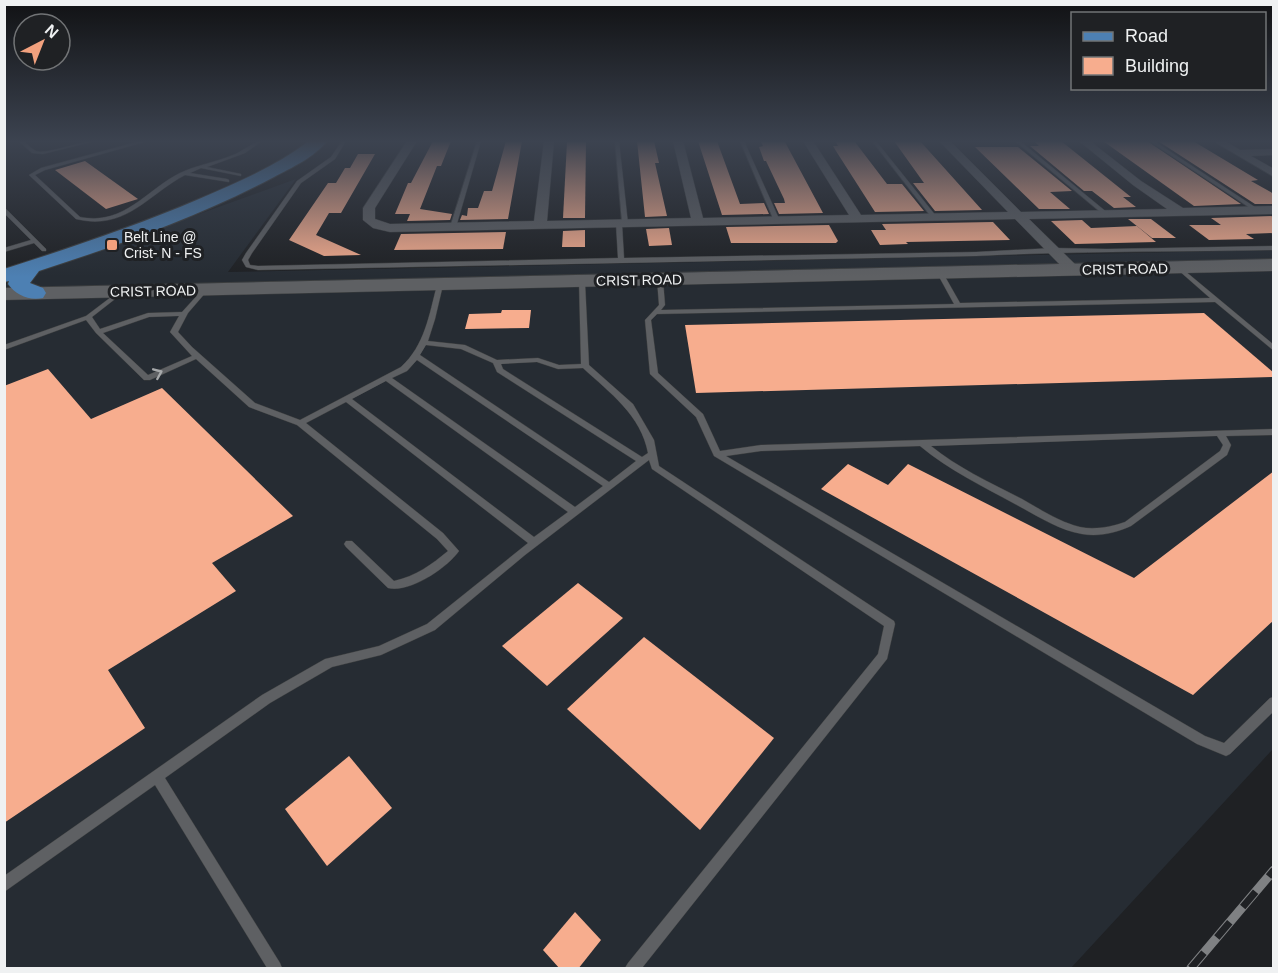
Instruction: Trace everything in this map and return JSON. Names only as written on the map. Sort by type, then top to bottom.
[{"type":"main road","points":[[4,263],[140,218],[213,186]]},
{"type":"main road","points":[[4,276],[37,253],[151,226],[240,186]]},
{"type":"main road","points":[[35,294],[19,284],[37,253]]},
{"type":"street","points":[[383,186],[369,208],[369,220],[377,225],[390,228],[1274,210]]},
{"type":"street","points":[[540,225],[544,186]]},
{"type":"street","points":[[689,186],[698,222]]},
{"type":"street","points":[[837,186],[858,219]]},
{"type":"street","points":[[990,186],[1073,270]]},
{"type":"street","points":[[1142,186],[1182,213]]},
{"type":"street","name":"CRIST ROAD","points":[[4,294],[1274,265]]},
{"type":"lane","points":[[44,186],[74,215],[85,220],[101,219],[139,206],[161,186]]},
{"type":"lane","points":[[296,186],[249,253],[245,260],[248,266],[258,268],[976,255],[1054,250],[1107,252],[1274,248]]},
{"type":"lane","points":[[453,227],[465,186]]},
{"type":"lane","points":[[620,186],[621,261]]},
{"type":"lane","points":[[762,186],[777,220]]},
{"type":"lane","points":[[910,186],[934,217]]},
{"type":"lane","points":[[1072,186],[1107,215]]},
{"type":"lane","points":[[1220,186],[1258,211]]},
{"type":"lane","points":[[4,208],[37,253]]},
{"type":"lane","points":[[4,244],[19,246],[37,253]]},
{"type":"lane","points":[[4,250],[19,246]]},
{"type":"lane","points":[[1179,268],[1274,349]]},
{"type":"lane","points":[[940,273],[958,305]]},
{"type":"lane","points":[[660,280],[662,305],[648,320],[654,374],[700,416],[717,454],[1201,740],[1226,750],[1274,702]]},
{"type":"lane","points":[[582,282],[585,366]]},
{"type":"lane","points":[[300,423],[404,369],[418,357],[425,343],[440,285]]},
{"type":"lane","points":[[205,290],[184,314],[174,332],[197,356],[252,405],[300,423],[440,536],[454,551],[434,569],[413,582],[392,585],[349,544]]},
{"type":"lane","points":[[4,348],[88,317],[121,292]]},
{"type":"lane","points":[[656,312],[1215,300]]},
{"type":"lane","points":[[98,332],[148,315],[184,314]]},
{"type":"lane","points":[[88,317],[98,332],[147,378],[197,356]]},
{"type":"lane","points":[[425,343],[462,346],[495,362],[538,360],[558,367],[585,366],[630,406],[650,440],[655,467],[890,624],[883,656],[633,969]]},
{"type":"lane","points":[[418,357],[609,486]]},
{"type":"lane","points":[[495,362],[500,370],[642,461]]},
{"type":"lane","points":[[387,378],[575,512]]},
{"type":"lane","points":[[347,399],[535,543]]},
{"type":"lane","points":[[717,454],[761,448],[1274,432]]},
{"type":"lane","points":[[922,443],[940,459],[1047,517],[1079,530],[1097,532],[1115,530],[1128,524],[1224,453],[1227,445],[1220,434]]},
{"type":"lane","points":[[4,885],[266,699],[329,663],[381,650],[431,627],[652,453]]},
{"type":"lane","points":[[157,776],[275,969]]},
{"type":"shaded area","points":[[275,186],[291,186],[228,272],[1273,250],[1273,749],[1071,968],[5,968],[5,284]]},
{"type":"building","points":[[76,186],[120,186],[138,199],[106,209]]},
{"type":"building","points":[[326,186],[356,186],[341,213],[329,213],[316,235],[361,255],[324,256],[289,240]]},
{"type":"building","points":[[407,186],[429,186],[420,209],[452,214],[450,220],[407,221],[410,214],[395,214]]},
{"type":"building","points":[[493,186],[514,186],[508,219],[460,220],[462,215],[467,216],[468,208],[478,208],[484,191],[492,191]]},
{"type":"building","points":[[565,186],[585,186],[585,218],[563,218]]},
{"type":"building","points":[[642,186],[660,186],[667,216],[645,217]]},
{"type":"building","points":[[713,186],[734,186],[740,204],[764,203],[769,214],[722,215]]},
{"type":"building","points":[[778,186],[809,186],[823,213],[779,214],[774,203],[785,203]]},
{"type":"building","points":[[859,186],[904,186],[924,211],[875,212]]},
{"type":"building","points":[[916,186],[961,186],[982,210],[935,211]]},
{"type":"building","points":[[1016,186],[1066,186],[1072,191],[1050,192],[1070,209],[1039,209]]},
{"type":"building","points":[[1078,186],[1118,186],[1131,197],[1123,197],[1136,207],[1114,208],[1092,191],[1084,191]]},
{"type":"building","points":[[1167,186],[1215,186],[1241,204],[1194,206]]},
{"type":"building","points":[[1228,186],[1261,186],[1274,194],[1274,204],[1255,204]]},
{"type":"building","points":[[1274,216],[1274,233],[1246,234],[1254,239],[1209,240],[1189,225],[1221,225],[1211,218]]},
{"type":"building","points":[[1128,219],[1151,219],[1176,238],[1152,238]]},
{"type":"building","points":[[1082,220],[1091,228],[1137,226],[1156,242],[1075,244],[1051,221]]},
{"type":"building","points":[[993,222],[1010,240],[906,242],[908,244],[880,245],[871,230],[886,230],[882,224]]},
{"type":"building","points":[[829,225],[838,241],[836,243],[731,243],[726,227]]},
{"type":"building","points":[[669,228],[672,245],[649,246],[646,229]]},
{"type":"building","points":[[585,230],[585,247],[562,247],[563,231]]},
{"type":"building","points":[[506,232],[503,249],[394,250],[401,234]]},
{"type":"building","points":[[502,310],[531,310],[529,328],[465,329],[469,314],[501,313]]},
{"type":"building","points":[[1204,313],[1274,373],[1274,377],[696,393],[685,325]]},
{"type":"building","points":[[48,369],[91,419],[162,388],[293,516],[212,563],[236,591],[108,670],[145,728],[4,823],[4,386]]},
{"type":"building","points":[[848,464],[888,485],[908,464],[1134,578],[1274,471],[1274,620],[1193,695],[821,489]]},
{"type":"building","points":[[578,583],[623,618],[547,686],[502,646]]},
{"type":"building","points":[[644,637],[774,738],[700,830],[567,709]]},
{"type":"building","points":[[349,756],[392,808],[327,866],[285,809]]},
{"type":"building","points":[[575,912],[601,940],[578,969],[560,969],[543,950]]},
{"type":"railway","points":[[1191,968],[1274,870]]},
{"type":"place","name":"Belt Line @ Crist- N - FS","points":[[112,245]]}]
